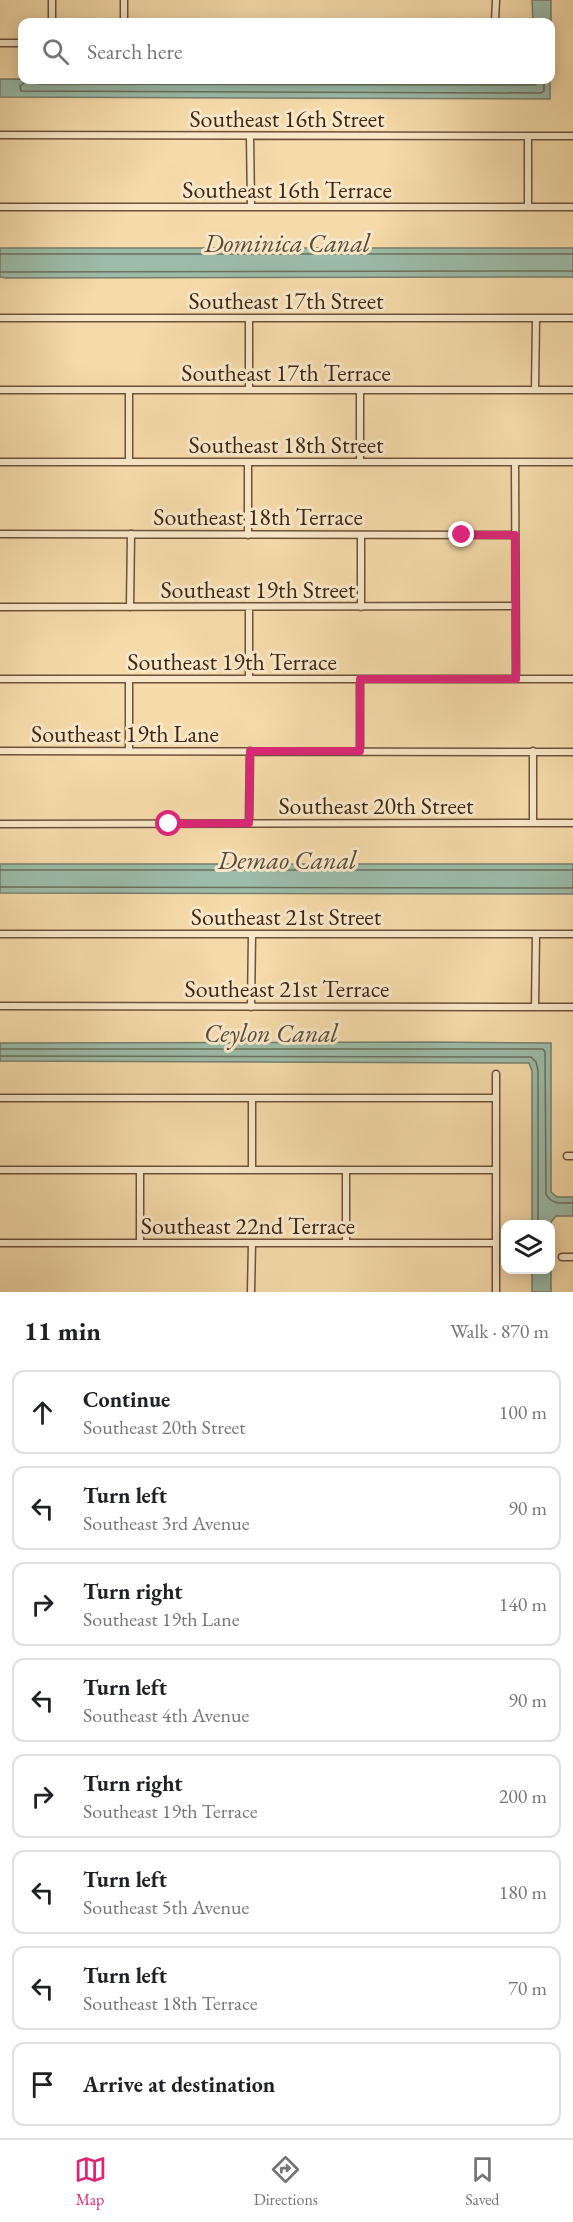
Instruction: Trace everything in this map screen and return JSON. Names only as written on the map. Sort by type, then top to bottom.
[{"type":"street","points":[[52,0],[52,18]]},
{"type":"street","points":[[124,0],[124,18]]},
{"type":"street","points":[[495,18],[496,0]]},
{"type":"street","points":[[0,43],[18,43]]},
{"type":"street","name":"Southeast 16th Street","points":[[0,135],[573,136]]},
{"type":"street","points":[[250,136],[251,207]]},
{"type":"street","points":[[528,136],[528,207]]},
{"type":"street","name":"Southeast 16th Terrace","points":[[0,207],[573,207]]},
{"type":"street","name":"Southeast 17th Street","points":[[0,318],[573,318]]},
{"type":"street","points":[[249,318],[249,390]]},
{"type":"street","points":[[536,318],[536,390]]},
{"type":"street","name":"Southeast 17th Terrace","points":[[0,390],[573,390]]},
{"type":"street","points":[[129,390],[129,462]]},
{"type":"street","points":[[360,390],[360,462]]},
{"type":"street","name":"Southeast 18th Street","points":[[0,462],[573,462]]},
{"type":"street","points":[[248,462],[248,535]]},
{"type":"street","points":[[515,462],[516,679]]},
{"type":"street","name":"Southeast 18th Terrace","points":[[0,534],[515,535]]},
{"type":"street","points":[[130,534],[130,607]]},
{"type":"street","points":[[361,535],[361,607]]},
{"type":"street","name":"Southeast 19th Street","points":[[0,607],[515,606]]},
{"type":"street","points":[[249,607],[249,678]]},
{"type":"street","name":"Southeast 19th Terrace","points":[[0,679],[573,679]]},
{"type":"street","points":[[129,679],[129,751]]},
{"type":"street","points":[[360,679],[360,751]]},
{"type":"street","name":"Southeast 19th Lane","points":[[0,751],[573,752]]},
{"type":"street","points":[[249,823],[250,751]]},
{"type":"street","points":[[533,751],[533,823]]},
{"type":"street","name":"Southeast 20th Street","points":[[0,824],[573,823]]},
{"type":"street","name":"Southeast 21st Street","points":[[0,934],[573,934]]},
{"type":"street","points":[[251,1006],[252,934]]},
{"type":"street","points":[[536,934],[536,1006]]},
{"type":"street","name":"Southeast 21st Terrace","points":[[0,1006],[573,1006]]},
{"type":"street","points":[[496,1074],[496,1292]]},
{"type":"street","points":[[0,1098],[496,1098]]},
{"type":"street","points":[[252,1098],[252,1170]]},
{"type":"street","points":[[0,1170],[496,1170]]},
{"type":"street","points":[[140,1170],[140,1242]]},
{"type":"street","points":[[346,1170],[346,1242]]},
{"type":"street","points":[[251,1292],[252,1242]]},
{"type":"street","name":"Southeast 22nd Terrace","points":[[0,1243],[496,1243]]},
{"type":"street","points":[[562,1257],[573,1257]]},
{"type":"water","points":[[532,0],[551,0],[551,18],[533,18]]},
{"type":"water","points":[[0,79],[18,79],[18,84],[550,84],[550,99],[0,97]]},
{"type":"water","points":[[0,248],[573,248],[573,277],[6,278],[0,277]]},
{"type":"water","points":[[0,864],[573,864],[573,894],[0,893]]},
{"type":"water","points":[[0,1043],[551,1043],[551,1192],[557,1197],[573,1197],[573,1216],[556,1216],[553,1220],[532,1220],[532,1071],[529,1063],[0,1061]]},
{"type":"water","points":[[532,1274],[551,1274],[551,1292],[532,1292]]},
{"type":"route","points":[[169,824],[249,823],[250,751],[360,751],[360,679],[516,679],[515,535],[462,535]]},
{"type":"water label","name":"Dominica Canal","points":[[287,243]]},
{"type":"water label","name":"Demao Canal","points":[[287,860]]},
{"type":"water label","name":"Ceylon Canal","points":[[271,1033]]}]
